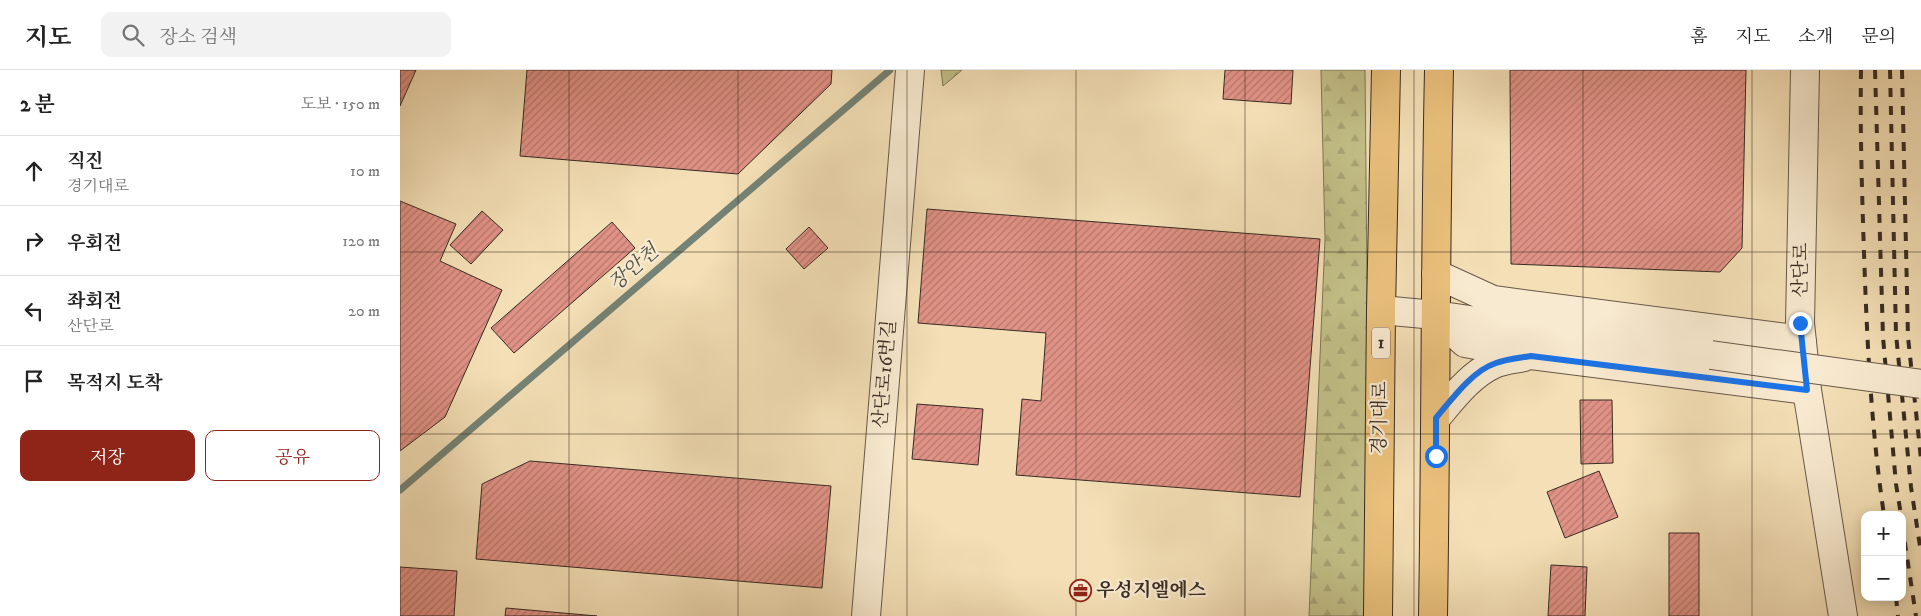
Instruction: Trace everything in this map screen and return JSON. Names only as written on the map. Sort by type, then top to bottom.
[{"type":"main road","name":"경기대로","points":[[1378,616],[1386,70]]},
{"type":"main road","points":[[1433,616],[1439,70]]},
{"type":"street","name":"산단로16번길","points":[[866,616],[910,70]]},
{"type":"street","name":"산단로","points":[[1805,70],[1800,323],[1807,390],[1842,616]]},
{"type":"street","points":[[1436,274],[1493,300],[1802,340]]},
{"type":"street","points":[[1381,310],[1436,315],[1921,384]]},
{"type":"street","points":[[1436,315],[1465,343],[1531,356],[1807,390]]},
{"type":"street","points":[[1436,418],[1463,387],[1478,374],[1495,363],[1531,356]]},
{"type":"green space","points":[[941,70],[962,70],[943,86]]},
{"type":"green space","points":[[1321,70],[1365,70],[1369,486],[1364,616],[1309,616],[1325,239]]},
{"type":"building","points":[[400,70],[416,70],[400,106]]},
{"type":"building","points":[[527,70],[832,70],[831,84],[738,174],[520,156]]},
{"type":"building","points":[[1225,70],[1293,70],[1291,104],[1223,99]]},
{"type":"building","points":[[1510,70],[1746,70],[1742,248],[1720,272],[1511,264]]},
{"type":"building","points":[[400,201],[456,224],[440,261],[502,290],[445,417],[400,451]]},
{"type":"building","points":[[927,209],[1320,239],[1300,497],[1016,475],[1022,399],[1041,401],[1046,333],[918,323]]},
{"type":"building","points":[[482,211],[503,230],[471,264],[450,245]]},
{"type":"building","points":[[612,222],[635,248],[514,353],[491,328]]},
{"type":"building","points":[[809,227],[828,248],[804,269],[786,249]]},
{"type":"building","points":[[1580,400],[1612,400],[1613,463],[1581,464]]},
{"type":"building","points":[[917,404],[983,409],[978,465],[912,459]]},
{"type":"building","points":[[530,461],[831,486],[822,588],[476,559],[482,484]]},
{"type":"building","points":[[1599,471],[1618,517],[1565,538],[1547,492]]},
{"type":"building","points":[[1669,533],[1699,533],[1699,616],[1669,616]]},
{"type":"building","points":[[1551,565],[1587,567],[1585,616],[1548,616]]},
{"type":"building","points":[[400,567],[457,571],[454,616],[400,616]]},
{"type":"building","points":[[506,608],[597,616],[505,616]]},
{"type":"waterway","name":"장안천","points":[[400,490],[890,70]]},
{"type":"railway","points":[[1861,70],[1862,184],[1868,351],[1876,450],[1884,511]]},
{"type":"railway","points":[[1875,70],[1883,337],[1896,484],[1900,511]]},
{"type":"railway","points":[[1890,70],[1896,334],[1911,487],[1921,553]]},
{"type":"railway","points":[[1902,70],[1908,337],[1921,459]]},
{"type":"railway","points":[[1906,550],[1916,616]]},
{"type":"railway","points":[[1896,601],[1898,616]]},
{"type":"place","name":"우성지엘에스","points":[[1080,590]]},
{"type":"route","points":[[1436,456],[1436,418],[1463,387],[1495,363],[1531,356],[1807,390],[1800,323]]}]
